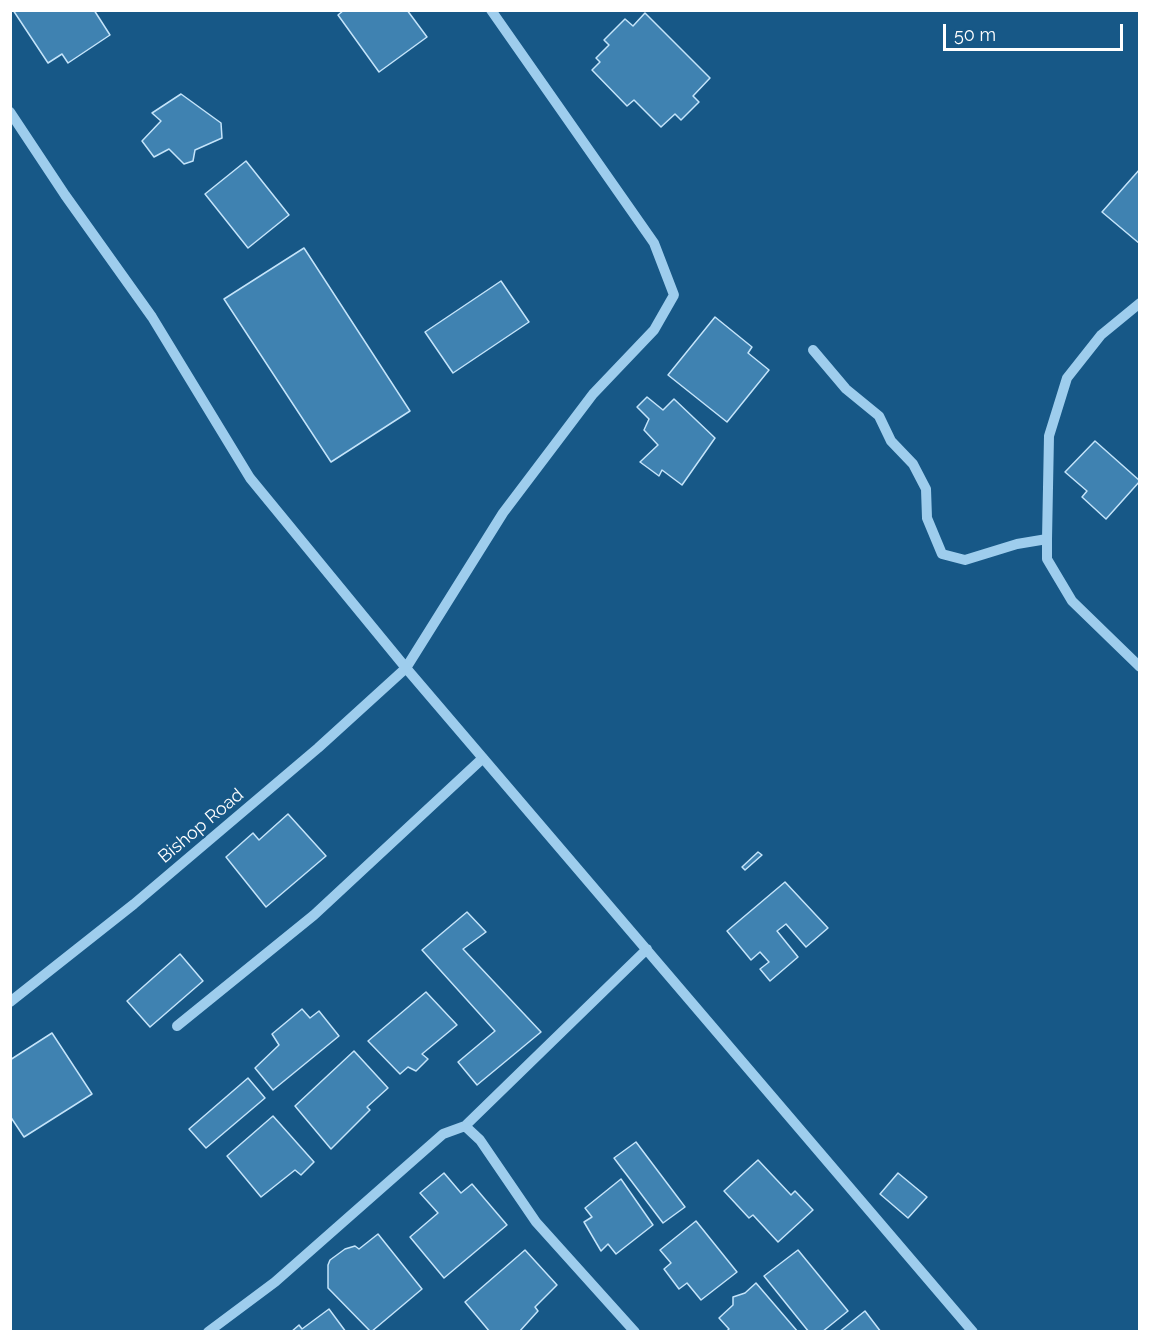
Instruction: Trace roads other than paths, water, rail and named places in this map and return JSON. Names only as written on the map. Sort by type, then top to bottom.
[{"type":"street","name":"Bishop Road","points":[[10,1002],[143,896],[318,748],[406,668],[503,513],[593,394],[654,330],[674,295],[654,243],[491,10]]},
{"type":"street","points":[[10,111],[65,195],[152,317],[250,478],[406,668],[973,1332]]},
{"type":"street","points":[[1140,303],[1101,334],[1067,378],[1049,436],[1047,539],[1047,559],[1072,601],[1140,667]]},
{"type":"street","points":[[813,350],[846,389],[879,416],[891,441],[913,464],[926,489],[927,518],[942,554],[965,560],[1017,544],[1047,539]]},
{"type":"street","points":[[177,1026],[314,915],[483,758]]},
{"type":"street","points":[[208,1332],[275,1282],[443,1134],[465,1126],[646,949]]},
{"type":"street","points":[[465,1126],[480,1140],[536,1222],[635,1332]]}]
